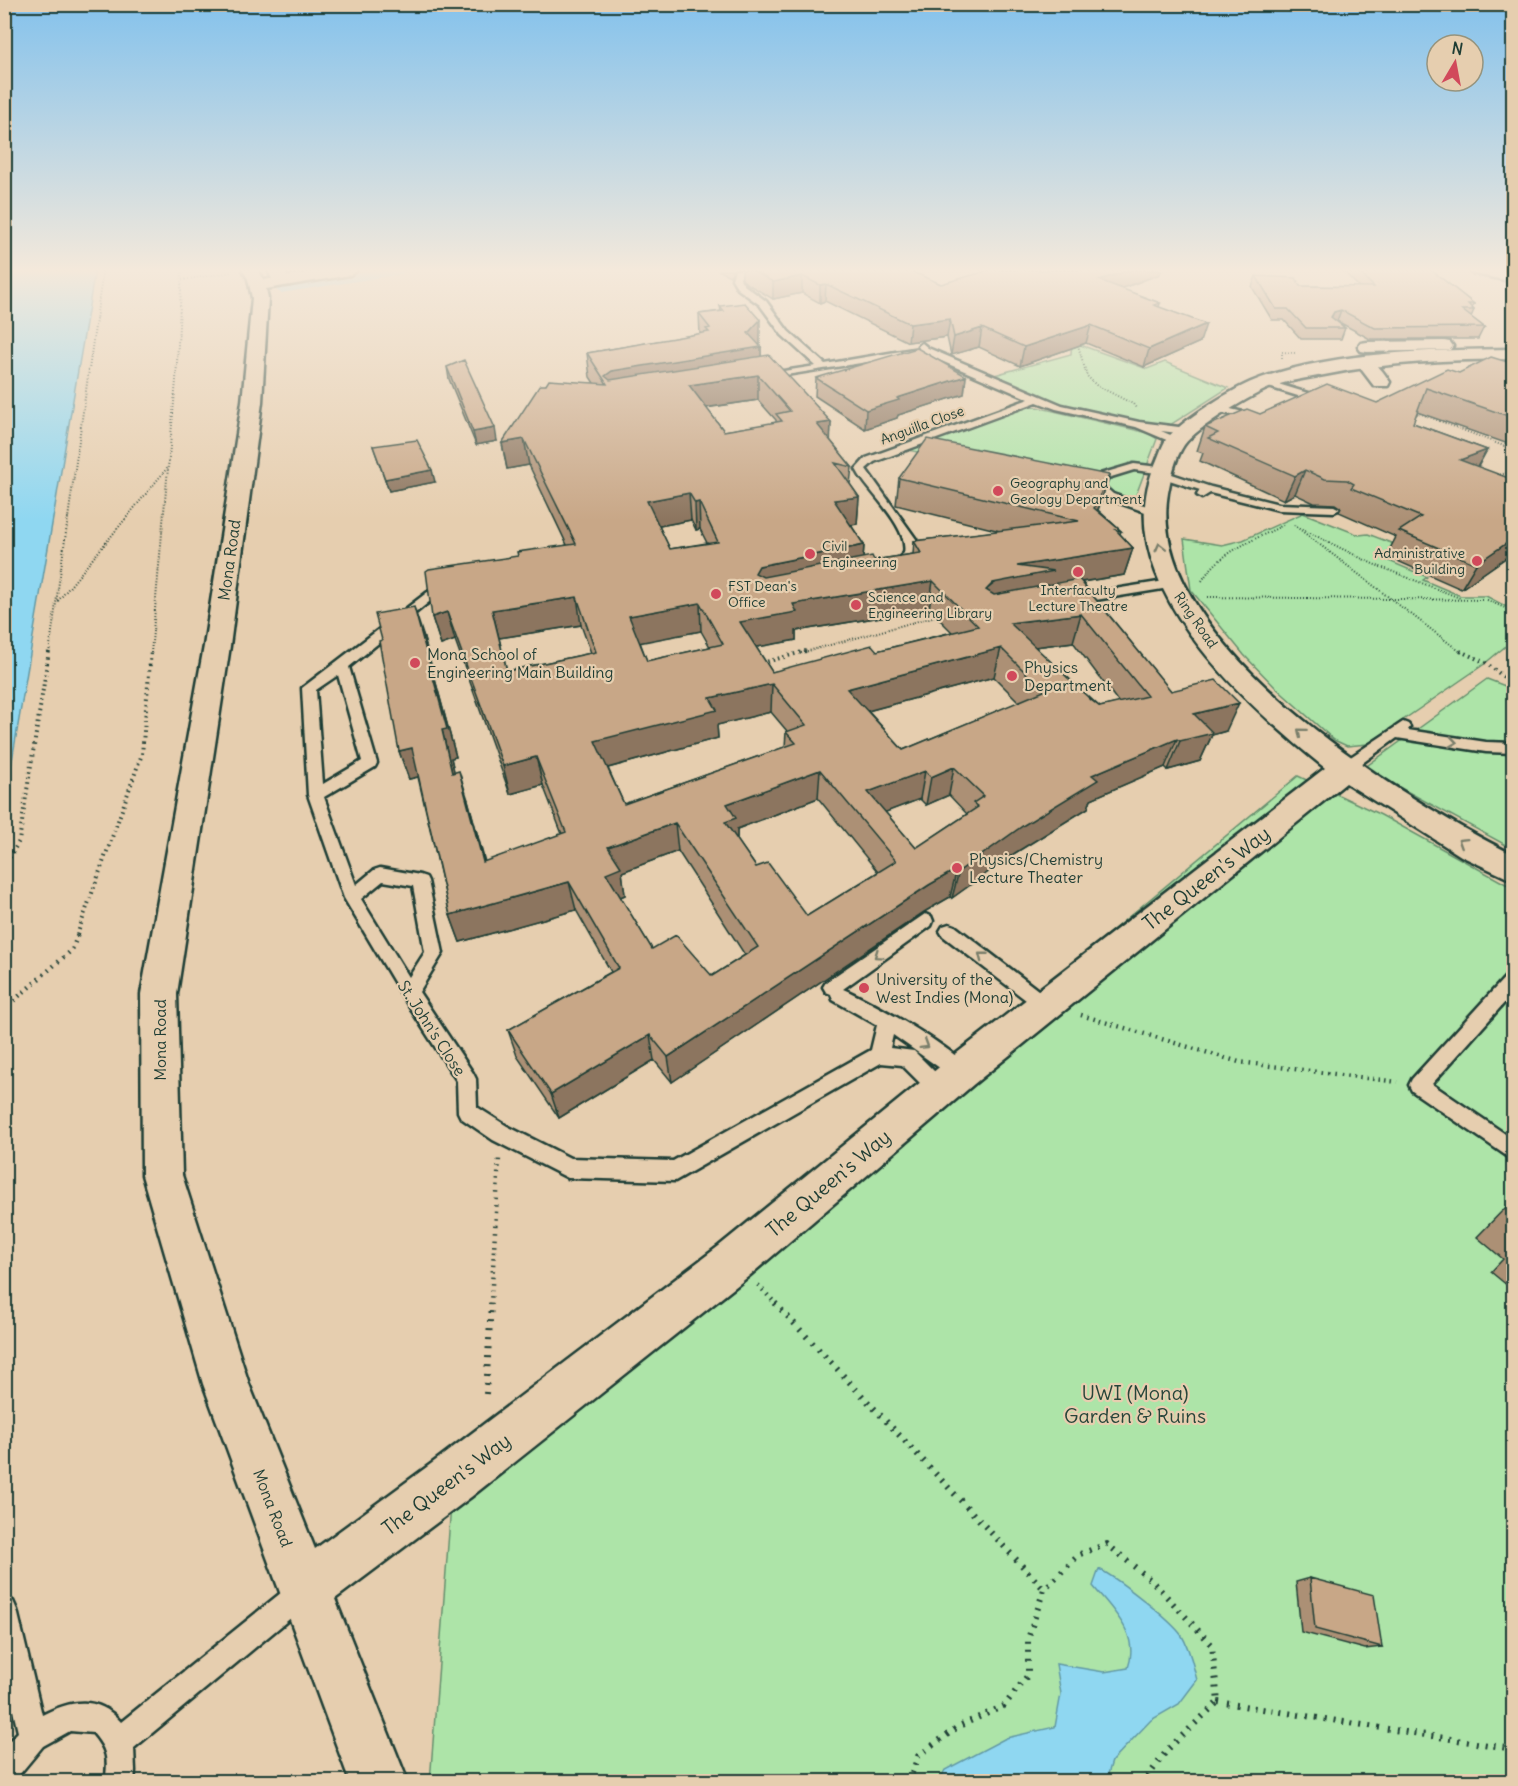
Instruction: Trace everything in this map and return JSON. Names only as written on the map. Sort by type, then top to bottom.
[{"type":"street","name":"Mona Road","points":[[256,353],[252,402],[215,657],[159,994],[162,1174],[226,1384],[379,1782]]},
{"type":"street","points":[[1365,353],[1381,382]]},
{"type":"street","points":[[1181,436],[1218,409],[1265,383],[1284,377],[1364,361],[1428,355],[1514,354]]},
{"type":"street","name":"Ring Road","points":[[1181,436],[1162,472],[1154,512],[1159,545],[1171,584],[1185,607],[1234,673],[1300,733],[1345,768],[1472,848],[1514,869]]},
{"type":"street","name":"The Queen's Way","points":[[304,1590],[453,1479],[734,1261],[1045,1005],[1345,768]]},
{"type":"lane","points":[[808,353],[823,367]]},
{"type":"lane","points":[[754,378],[895,353]]},
{"type":"lane","points":[[935,353],[1059,407],[1181,436]]},
{"type":"lane","points":[[1265,383],[1330,402]]},
{"type":"lane","name":"Anguilla Close","points":[[888,573],[905,562],[909,553],[910,537],[866,480],[861,469],[870,460],[1037,399]]},
{"type":"lane","points":[[1218,409],[1264,420]]},
{"type":"lane","points":[[1139,425],[1181,436]]},
{"type":"lane","points":[[898,450],[921,455]]},
{"type":"lane","points":[[1154,512],[1109,496],[1098,487],[1104,476],[1134,467],[1162,472],[1205,492],[1279,507],[1334,509]]},
{"type":"lane","name":"St. John's Close","points":[[457,576],[342,666],[309,688],[316,795],[352,898],[409,992],[466,1079],[468,1112],[500,1133],[568,1168],[675,1171],[879,1055]]},
{"type":"lane","points":[[1062,602],[1171,584]]},
{"type":"lane","points":[[316,795],[370,763],[342,666]]},
{"type":"lane","points":[[1345,768],[1399,730],[1486,747],[1514,748]]},
{"type":"lane","points":[[352,898],[380,874],[420,881],[434,953],[409,992]]},
{"type":"lane","points":[[925,921],[835,991],[938,1053],[951,1081]]},
{"type":"lane","points":[[950,931],[1045,1005]]},
{"type":"lane","points":[[1514,979],[1419,1085],[1514,1152]]},
{"type":"lane","points":[[887,1021],[879,1055],[907,1058],[951,1081]]},
{"type":"lane","points":[[119,1742],[304,1590]]},
{"type":"lane","points":[[4,1610],[33,1736]]},
{"type":"lane","points":[[4,1771],[33,1736],[68,1717],[99,1719],[119,1742],[121,1770],[119,1782]]},
{"type":"path","points":[[4,867],[19,841],[57,602],[92,353]]},
{"type":"path","points":[[4,1009],[72,950],[142,754],[177,353]]},
{"type":"path","points":[[1081,353],[1087,376],[1096,385],[1133,404],[1141,416],[1139,425]]},
{"type":"path","points":[[1412,415],[1419,413],[1514,450]]},
{"type":"path","points":[[57,602],[168,467]]},
{"type":"path","points":[[1490,475],[1514,472]]},
{"type":"path","points":[[1202,588],[1202,579],[1231,551],[1266,535],[1289,521],[1373,564],[1463,600]]},
{"type":"path","points":[[1293,524],[1461,652],[1486,663],[1514,685]]},
{"type":"path","points":[[1202,597],[1487,600],[1514,612]]},
{"type":"path","points":[[754,664],[948,614]]},
{"type":"path","points":[[1045,1005],[1239,1062],[1419,1085]]},
{"type":"path","points":[[486,1394],[500,1133]]},
{"type":"path","points":[[734,1261],[1044,1589]]},
{"type":"path","points":[[909,1782],[918,1756],[959,1726],[1004,1706],[1028,1675],[1028,1639],[1044,1589],[1080,1554],[1107,1544],[1153,1582],[1212,1645],[1218,1702]]},
{"type":"path","points":[[1144,1782],[1153,1766],[1187,1728],[1218,1702],[1514,1749]]},
{"type":"green space","points":[[1104,353],[1147,369],[1165,362],[1228,388],[1167,427],[1058,405],[991,376],[1071,354]]},
{"type":"green space","points":[[1032,406],[1148,433],[1157,439],[1133,503],[1068,485],[904,449]]},
{"type":"green space","points":[[1303,513],[1359,535],[1368,534],[1394,544],[1384,559],[1427,577],[1423,580],[1461,596],[1486,596],[1513,610],[1513,640],[1483,665],[1368,744],[1347,746],[1334,740],[1275,687],[1244,655],[1191,590],[1184,539],[1222,545],[1243,540]]},
{"type":"green space","points":[[1487,679],[1513,689],[1513,849],[1364,768]]},
{"type":"green space","name":"UWI (Mona) Garden & Ruins","points":[[1298,776],[1381,815],[1513,888],[1513,1781],[430,1782],[453,1479]]},
{"type":"water","points":[[4,353],[81,353],[5,802]]},
{"type":"water","points":[[1099,1569],[1167,1620],[1185,1641],[1197,1680],[1179,1704],[1151,1720],[1112,1761],[1106,1781],[939,1781],[945,1770],[1006,1738],[1055,1727],[1061,1694],[1056,1664],[1104,1672],[1128,1668],[1131,1656],[1127,1634],[1116,1614],[1093,1586]]},
{"type":"building","points":[[587,353],[722,353],[612,371],[605,376],[610,380],[769,355],[831,422],[817,424],[852,467],[835,463],[859,497],[834,500],[864,545],[759,566],[755,573],[763,577],[872,556],[874,560],[921,553],[914,541],[1079,521],[899,478],[927,439],[1109,475],[1094,508],[1121,531],[1116,530],[1133,548],[1017,566],[1054,571],[993,583],[986,590],[994,595],[1079,579],[1171,691],[1216,680],[1239,703],[1194,714],[1213,733],[1180,741],[1177,739],[1092,775],[1098,780],[1024,825],[959,871],[957,869],[929,885],[668,1057],[650,1035],[551,1094],[508,1030],[619,968],[569,882],[450,915],[412,748],[399,751],[379,641],[382,640],[375,614],[414,607],[447,729],[442,730],[452,773],[459,771],[483,862],[566,832],[536,757],[503,766],[447,612],[432,617],[426,571],[518,556],[517,552],[576,544],[524,439],[502,443],[540,385],[546,385],[549,380],[607,384]],"holes":[[[758,375],[790,411],[776,414],[782,421],[724,431],[689,385]],[[689,493],[695,503],[699,502],[718,542],[670,549],[647,501]],[[933,581],[978,626],[877,651],[872,645],[772,672],[740,622],[797,612],[793,604]],[[577,597],[596,652],[507,671],[492,610]],[[700,603],[723,644],[647,661],[629,616]],[[1081,614],[1147,696],[1100,707],[1010,623]],[[1001,648],[1044,691],[903,750],[847,689]],[[772,684],[806,725],[786,732],[796,743],[624,804],[595,741],[717,710],[710,698]],[[954,767],[984,796],[973,803],[978,807],[916,848],[868,792],[925,771],[931,777]],[[820,770],[896,861],[807,916],[768,863],[756,867],[725,822],[736,818],[727,804]],[[675,823],[758,947],[712,976],[676,935],[652,949],[606,873],[621,867],[608,847]]]},
{"type":"building","points":[[899,353],[926,353],[966,376],[866,410],[816,378]]},
{"type":"building","points":[[1491,357],[1514,364],[1514,418],[1426,388],[1413,423],[1487,450],[1460,460],[1514,480],[1514,538],[1476,564],[1399,531],[1421,517],[1351,488],[1354,484],[1347,480],[1325,479],[1305,470],[1295,476],[1208,438],[1218,433],[1205,427],[1247,409],[1260,414],[1327,384],[1377,403],[1447,369],[1459,373]]},
{"type":"building","points":[[464,360],[495,428],[473,432],[447,367]]},
{"type":"building","points":[[417,440],[432,470],[385,479],[373,446]]},
{"type":"building","points":[[1514,1210],[1514,1222],[1507,1217]]},
{"type":"building","points":[[1310,1578],[1374,1595],[1382,1647],[1315,1629]]},
{"type":"place","name":"Geography and Geology Department","points":[[998,491]]},
{"type":"place","name":"Civil Engineering","points":[[810,554]]},
{"type":"place","name":"Administrative Building","points":[[1477,561]]},
{"type":"place","name":"Interfaculty Lecture Theatre","points":[[1078,572]]},
{"type":"place","name":"FST Dean's Office","points":[[716,594]]},
{"type":"place","name":"Science and Engineering Library","points":[[856,605]]},
{"type":"place","name":"Mona School of Engineering Main Building","points":[[415,663]]},
{"type":"place","name":"Physics Department","points":[[1012,676]]},
{"type":"place","name":"Physics/Chemistry Lecture Theater","points":[[957,868]]},
{"type":"place","name":"University of the West Indies (Mona)","points":[[864,988]]}]
